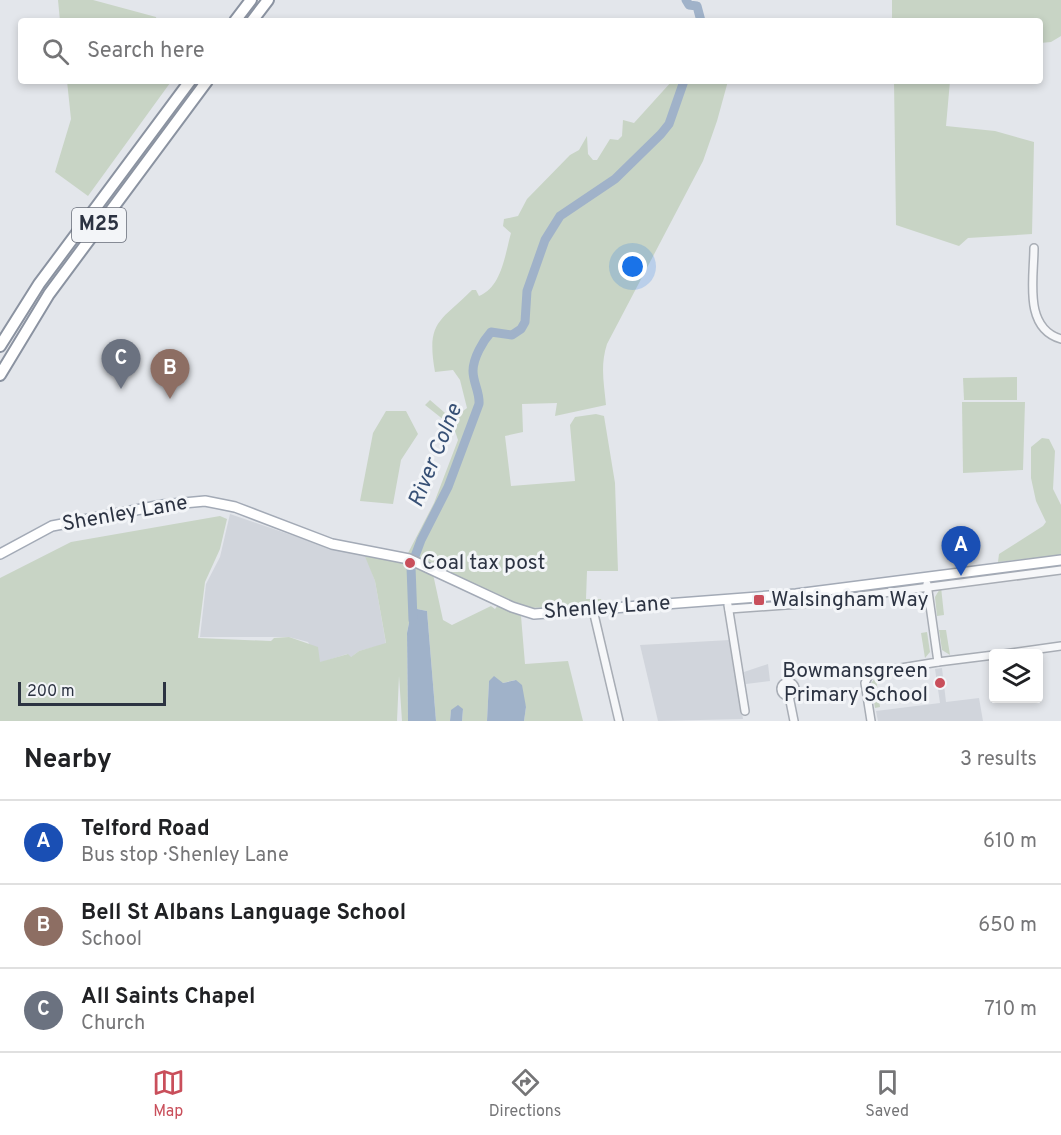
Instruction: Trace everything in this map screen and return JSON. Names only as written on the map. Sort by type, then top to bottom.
[{"type":"highway","points":[[237,18],[251,0]]},
{"type":"highway","points":[[254,18],[268,0]]},
{"type":"highway","name":"M25","points":[[0,346],[39,284],[188,84]]},
{"type":"highway","name":"M25","points":[[0,375],[48,294],[205,84]]},
{"type":"main road","name":"Shenley Lane","points":[[0,554],[52,526],[162,505],[205,501],[235,507],[332,544],[409,559],[527,613],[728,604],[796,594],[927,582],[1061,560]]},
{"type":"street","points":[[1034,248],[1035,311],[1043,328],[1061,339]]},
{"type":"street","name":"Shenley Lane","points":[[927,582],[1061,570]]},
{"type":"street","points":[[927,582],[938,662]]},
{"type":"street","points":[[728,604],[745,711]]},
{"type":"street","points":[[593,610],[619,721]]},
{"type":"street","points":[[1040,649],[1061,646]]},
{"type":"street","points":[[871,721],[865,683],[870,673],[989,656]]},
{"type":"street","points":[[789,696],[794,721]]},
{"type":"shaded area","points":[[230,514],[335,550],[366,556],[375,581],[386,644],[359,651],[350,658],[347,654],[319,663],[308,642],[289,637],[200,637],[206,584],[220,557]]},
{"type":"shaded area","points":[[730,640],[743,719],[658,721],[640,645]]},
{"type":"shaded area","points":[[768,664],[770,681],[746,684],[744,672]]},
{"type":"shaded area","name":"Bowmansgreen Primary School","points":[[942,668],[946,702],[979,698],[983,721],[878,721],[876,711],[940,703],[935,669]]},
{"type":"green space","points":[[58,0],[93,0],[156,18],[60,18]]},
{"type":"green space","points":[[892,0],[1061,0],[1061,36],[1051,42],[1043,43],[1043,18],[892,18]]},
{"type":"green space","points":[[67,84],[169,84],[88,196],[55,172],[71,119]]},
{"type":"green space","points":[[669,84],[727,84],[703,161],[607,344],[603,367],[606,405],[555,416],[557,403],[522,404],[523,432],[505,436],[511,486],[575,481],[570,425],[575,417],[596,414],[604,416],[615,483],[618,571],[587,571],[586,599],[601,599],[602,605],[527,608],[407,555],[434,503],[458,440],[454,428],[425,405],[430,400],[452,419],[467,408],[460,380],[453,370],[435,372],[432,342],[434,332],[444,317],[472,290],[476,290],[479,296],[487,292],[498,278],[511,233],[503,226],[504,219],[518,216],[527,199],[570,155],[579,150],[587,136],[588,154],[593,160],[597,160],[610,139],[618,140],[622,136],[623,120],[634,123]]},
{"type":"green space","points":[[894,84],[950,84],[946,126],[995,131],[1034,142],[1032,234],[968,238],[959,246],[896,225]]},
{"type":"green space","points":[[1017,377],[1017,400],[964,400],[963,378]]},
{"type":"green space","points":[[962,402],[1025,402],[1023,470],[963,473]]},
{"type":"green space","points":[[386,411],[406,411],[418,434],[401,460],[393,504],[360,501],[373,433]]},
{"type":"green space","points":[[1042,438],[1049,439],[1055,451],[1053,489],[1061,505],[1061,555],[998,562],[999,554],[1046,522],[1036,501],[1031,478],[1031,447]]},
{"type":"green space","points":[[220,516],[227,519],[220,549],[205,582],[198,638],[271,641],[274,638],[289,637],[318,647],[320,662],[348,654],[351,657],[359,651],[386,643],[375,581],[364,554],[406,562],[433,574],[443,620],[452,625],[491,606],[495,609],[498,605],[521,616],[525,664],[568,661],[583,721],[524,721],[526,707],[515,680],[503,683],[489,681],[487,721],[462,721],[463,709],[451,710],[450,721],[436,721],[427,611],[412,608],[407,633],[408,721],[402,721],[399,676],[397,721],[0,721],[0,578],[71,542]]},
{"type":"green space","points":[[941,587],[944,615],[937,616],[935,597]]},
{"type":"green space","points":[[939,630],[946,630],[950,655],[942,650]]},
{"type":"green space","points":[[927,632],[930,652],[925,658],[921,633]]},
{"type":"green space","points":[[876,677],[880,707],[875,708],[871,683]]},
{"type":"water","points":[[412,608],[427,611],[436,721],[408,721],[407,633]]},
{"type":"water","points":[[494,676],[503,683],[516,680],[522,685],[526,707],[524,721],[487,721],[489,681]]},
{"type":"water","points":[[458,705],[463,709],[462,721],[450,721],[451,710]]},
{"type":"waterway","name":"River Colne","points":[[686,0],[689,5],[697,6],[700,18]]},
{"type":"waterway","name":"River Colne","points":[[413,620],[411,567],[421,540],[448,487],[479,404],[473,371],[479,350],[491,332],[512,335],[521,329],[525,322],[527,291],[545,240],[560,216],[615,179],[661,134],[669,124],[683,84]]},
{"type":"place","name":"All Saints Chapel","points":[[121,389]]},
{"type":"place","name":"Bell St Albans Language School","points":[[170,399]]},
{"type":"place","name":"Coal tax post","points":[[410,563]]},
{"type":"place","name":"Telford Road","points":[[961,576]]},
{"type":"place","name":"Walsingham Way","points":[[759,600]]},
{"type":"place","name":"Bowmansgreen Primary School","points":[[940,683]]}]
